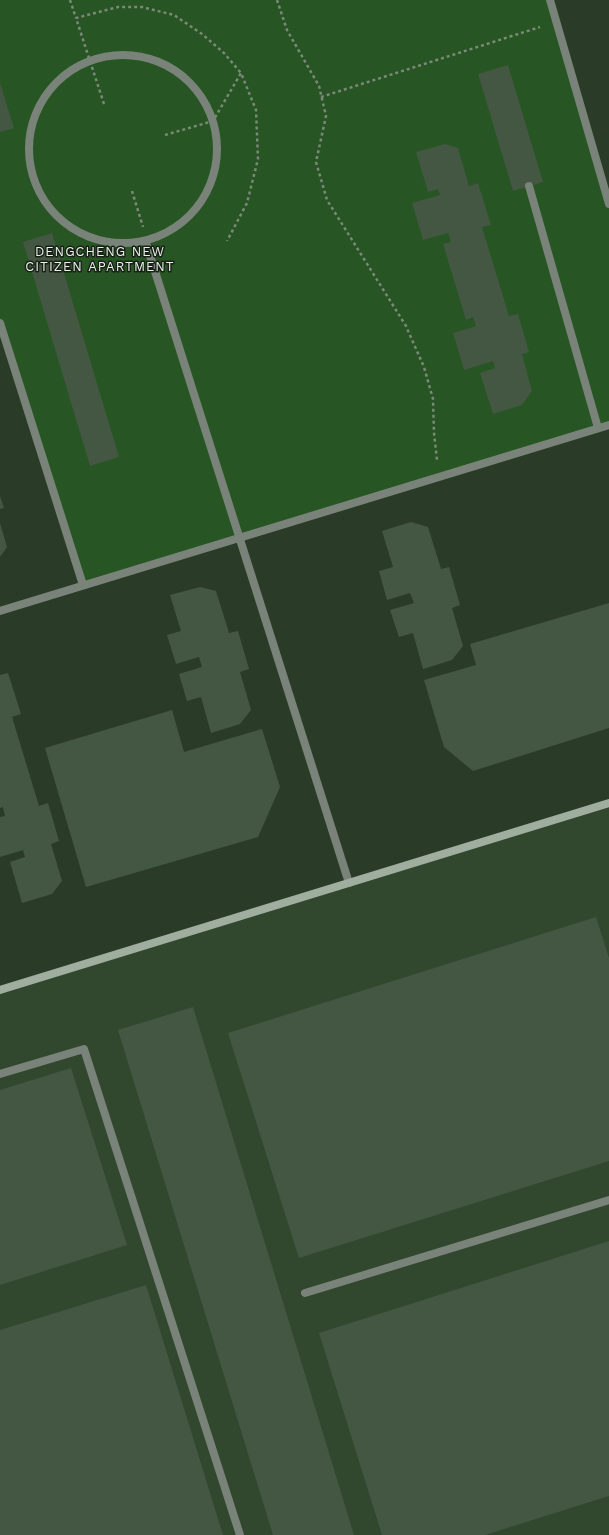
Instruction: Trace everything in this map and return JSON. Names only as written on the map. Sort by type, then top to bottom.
[{"type":"street","points":[[0,990],[609,803]]},
{"type":"lane","points":[[550,0],[609,204]]},
{"type":"lane","points":[[125,54],[156,60],[183,75],[204,100],[212,121],[215,127],[218,156],[211,185],[195,210],[173,229],[147,243],[114,243],[83,233],[56,215],[38,188],[29,156],[32,125],[45,96],[66,73],[93,58],[125,54]]},
{"type":"lane","points":[[529,186],[598,428]]},
{"type":"lane","points":[[147,243],[349,883]]},
{"type":"lane","points":[[0,323],[83,585]]},
{"type":"lane","points":[[0,611],[609,425]]},
{"type":"lane","points":[[0,1074],[84,1049],[240,1535]]},
{"type":"lane","points":[[305,1293],[609,1200]]},
{"type":"path","points":[[70,0],[104,104]]},
{"type":"path","points":[[277,0],[287,30],[319,86],[322,96],[326,116],[316,162],[327,200],[406,326],[424,366],[433,399],[435,450],[439,476]]},
{"type":"path","points":[[76,18],[118,7],[142,7],[174,15],[202,34],[224,53],[241,73],[256,110],[258,159],[247,203],[227,241]]},
{"type":"path","points":[[322,96],[556,22]]},
{"type":"path","points":[[165,135],[212,121],[241,73]]},
{"type":"path","points":[[132,191],[147,243]]},
{"type":"shaded area","points":[[609,803],[609,1535],[0,1535],[0,990]]},
{"type":"green space","points":[[0,0],[550,0],[609,203],[609,425],[83,585],[0,323]]},
{"type":"building","points":[[508,65],[543,182],[513,191],[478,74]]},
{"type":"building","points":[[0,83],[14,128],[0,132]]},
{"type":"building","points":[[445,144],[458,148],[469,186],[478,183],[491,225],[482,227],[509,316],[518,314],[529,352],[522,354],[532,391],[522,405],[493,414],[480,373],[495,368],[493,361],[464,370],[453,333],[476,326],[473,317],[466,320],[443,244],[451,242],[448,233],[423,240],[412,203],[440,195],[438,189],[428,192],[416,152]]},
{"type":"building","points":[[52,233],[119,457],[90,466],[23,242]]},
{"type":"building","points":[[0,496],[4,508],[0,509]]},
{"type":"building","points":[[411,522],[428,527],[441,569],[449,567],[460,605],[452,608],[463,646],[452,660],[423,669],[413,633],[399,637],[390,610],[414,603],[410,593],[387,600],[379,571],[393,567],[382,531]]},
{"type":"building","points":[[0,523],[7,547],[0,557]]},
{"type":"building","points":[[200,587],[216,591],[229,633],[238,631],[249,669],[240,672],[251,710],[240,724],[211,733],[201,697],[187,701],[179,674],[202,667],[199,657],[176,664],[167,635],[181,631],[170,595]]},
{"type":"building","points":[[609,603],[609,728],[473,771],[444,747],[424,680],[476,665],[470,644]]},
{"type":"building","points":[[8,673],[21,714],[12,717],[39,806],[48,803],[59,841],[51,844],[62,881],[52,894],[22,903],[10,862],[25,857],[23,850],[0,857],[0,817],[5,816],[3,807],[0,808],[0,675]]},
{"type":"building","points":[[172,710],[184,752],[262,729],[280,787],[258,837],[86,887],[45,748]]},
{"type":"building","points":[[596,917],[609,958],[609,1161],[299,1258],[228,1033]]},
{"type":"building","points":[[193,1007],[354,1535],[273,1535],[118,1030]]},
{"type":"building","points":[[71,1068],[127,1245],[0,1285],[0,1090]]},
{"type":"building","points":[[609,1241],[609,1496],[485,1535],[382,1535],[319,1333]]},
{"type":"building","points":[[146,1285],[223,1535],[0,1535],[0,1330]]},
{"type":"district","name":"DENGCHENG NEW CITIZEN APARTMENT","points":[[100,260]]}]
